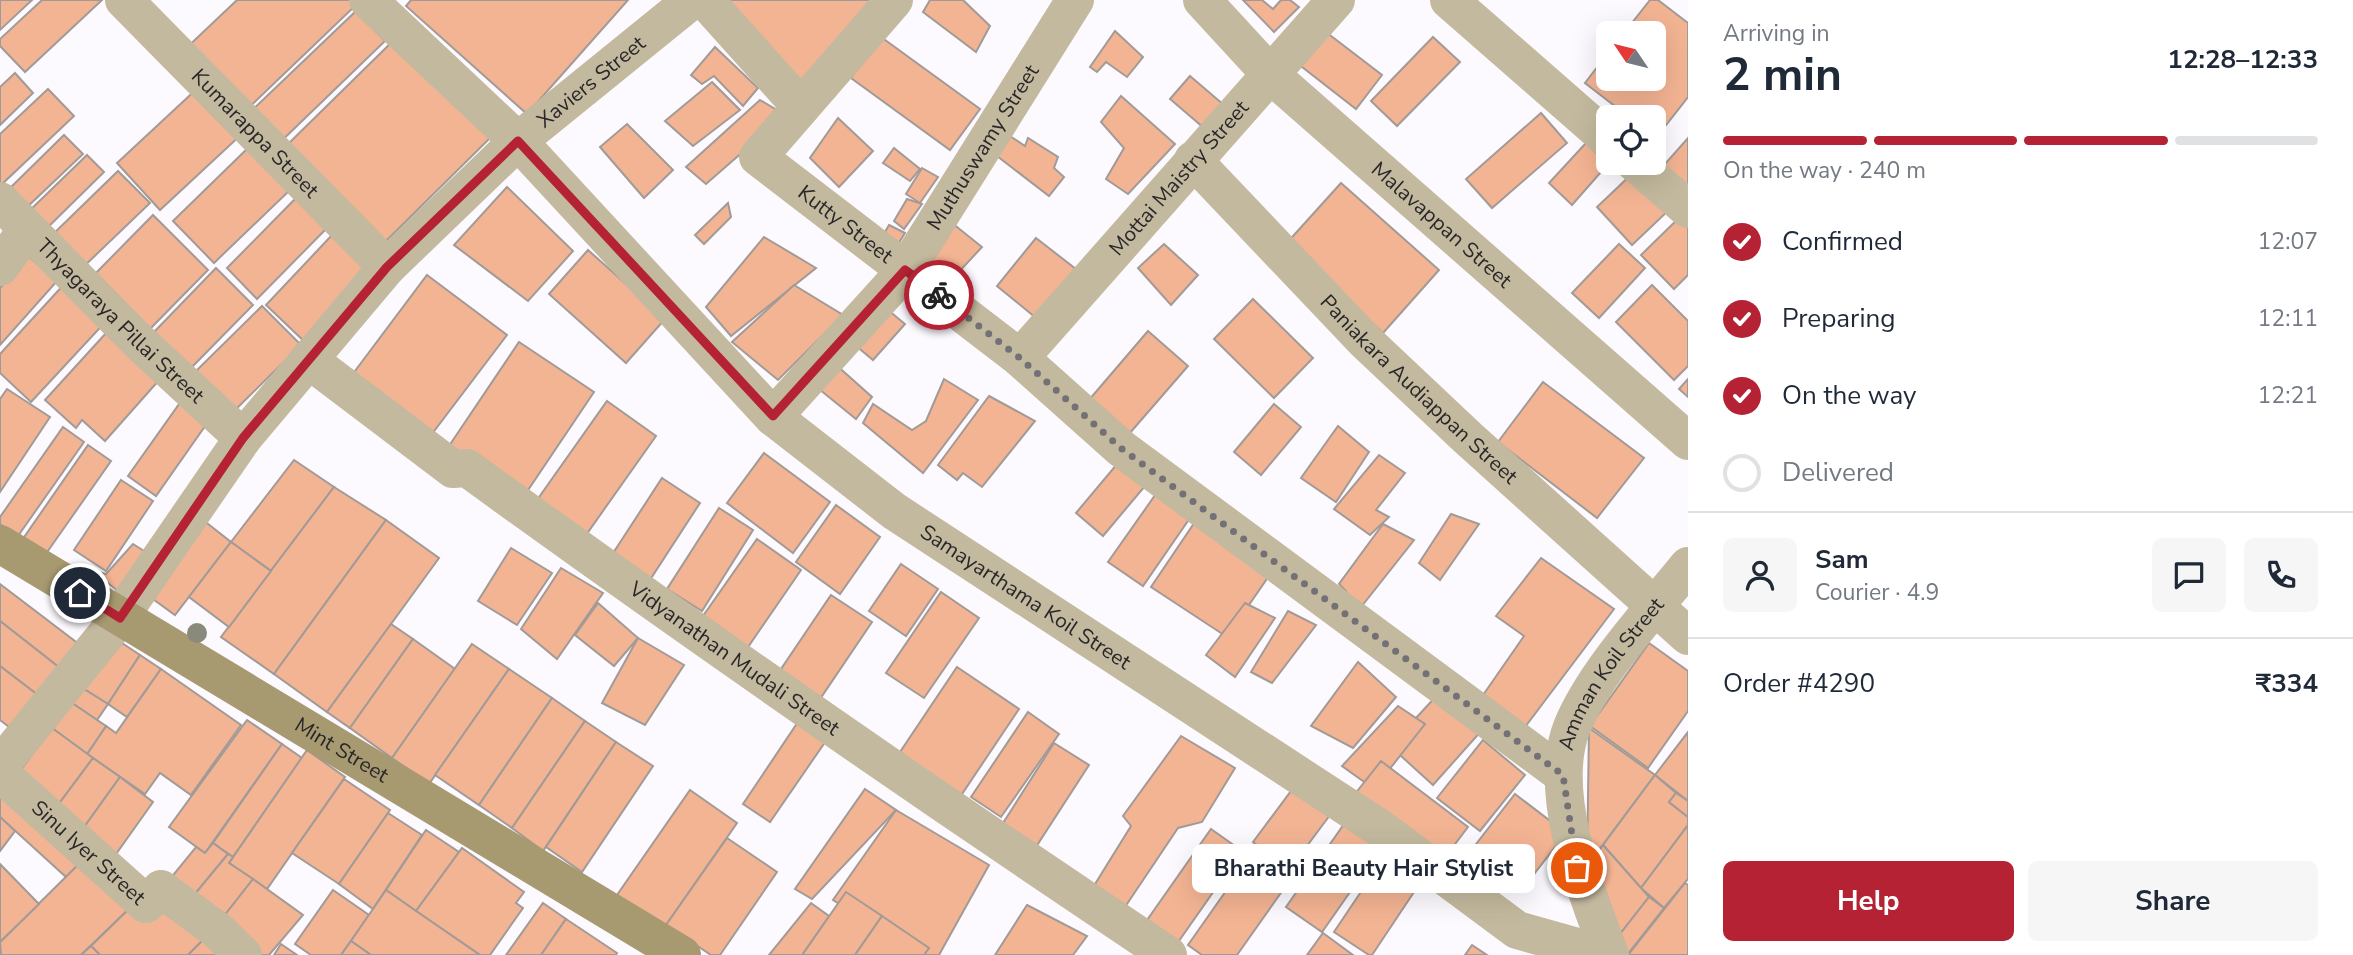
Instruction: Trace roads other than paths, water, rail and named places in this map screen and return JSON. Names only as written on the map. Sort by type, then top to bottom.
[{"type":"street","name":"Kumarappa Street","points":[[124,0],[387,267]]},
{"type":"street","name":"Samayarthama Koil Street","points":[[368,0],[518,141],[773,416],[894,511],[1381,829],[1517,930],[1608,955]]},
{"type":"street","name":"Xaviers Street","points":[[0,766],[120,618],[243,438],[387,267],[518,141],[692,0]]},
{"type":"street","points":[[705,0],[801,107]]},
{"type":"street","name":"Kutty Street","points":[[894,0],[758,157],[1020,358],[1122,449],[1563,775]]},
{"type":"street","name":"Muthuswamy Street","points":[[773,416],[905,270],[1075,0]]},
{"type":"street","name":"Malavappan Street","points":[[1202,0],[1272,75],[1688,441]]},
{"type":"street","name":"Mottai Maistry Street","points":[[1020,358],[1336,0]]},
{"type":"street","points":[[1449,0],[1596,129]]},
{"type":"street","name":"Paniakara Audiappan Street","points":[[1193,160],[1365,341],[1654,608],[1688,636]]},
{"type":"street","points":[[1649,175],[1688,209]]},
{"type":"street","name":"Thyagaraya Pillai Street","points":[[0,201],[138,341],[243,438]]},
{"type":"street","points":[[0,267],[27,229]]},
{"type":"street","name":"Vidyanathan Mudali Street","points":[[309,360],[453,469],[467,468],[860,746],[1168,955]]},
{"type":"street","name":"Mint Street","points":[[0,544],[682,955]]},
{"type":"street","name":"Amman Koil Street","points":[[1608,955],[1577,868],[1563,775],[1571,728],[1593,687],[1688,566]]},
{"type":"street","name":"Sinu Iyer Street","points":[[0,773],[146,904],[161,889],[216,930],[243,955]]},
{"type":"place","name":"Bharathi Beauty Hair Stylist","points":[[1577,868]]}]
